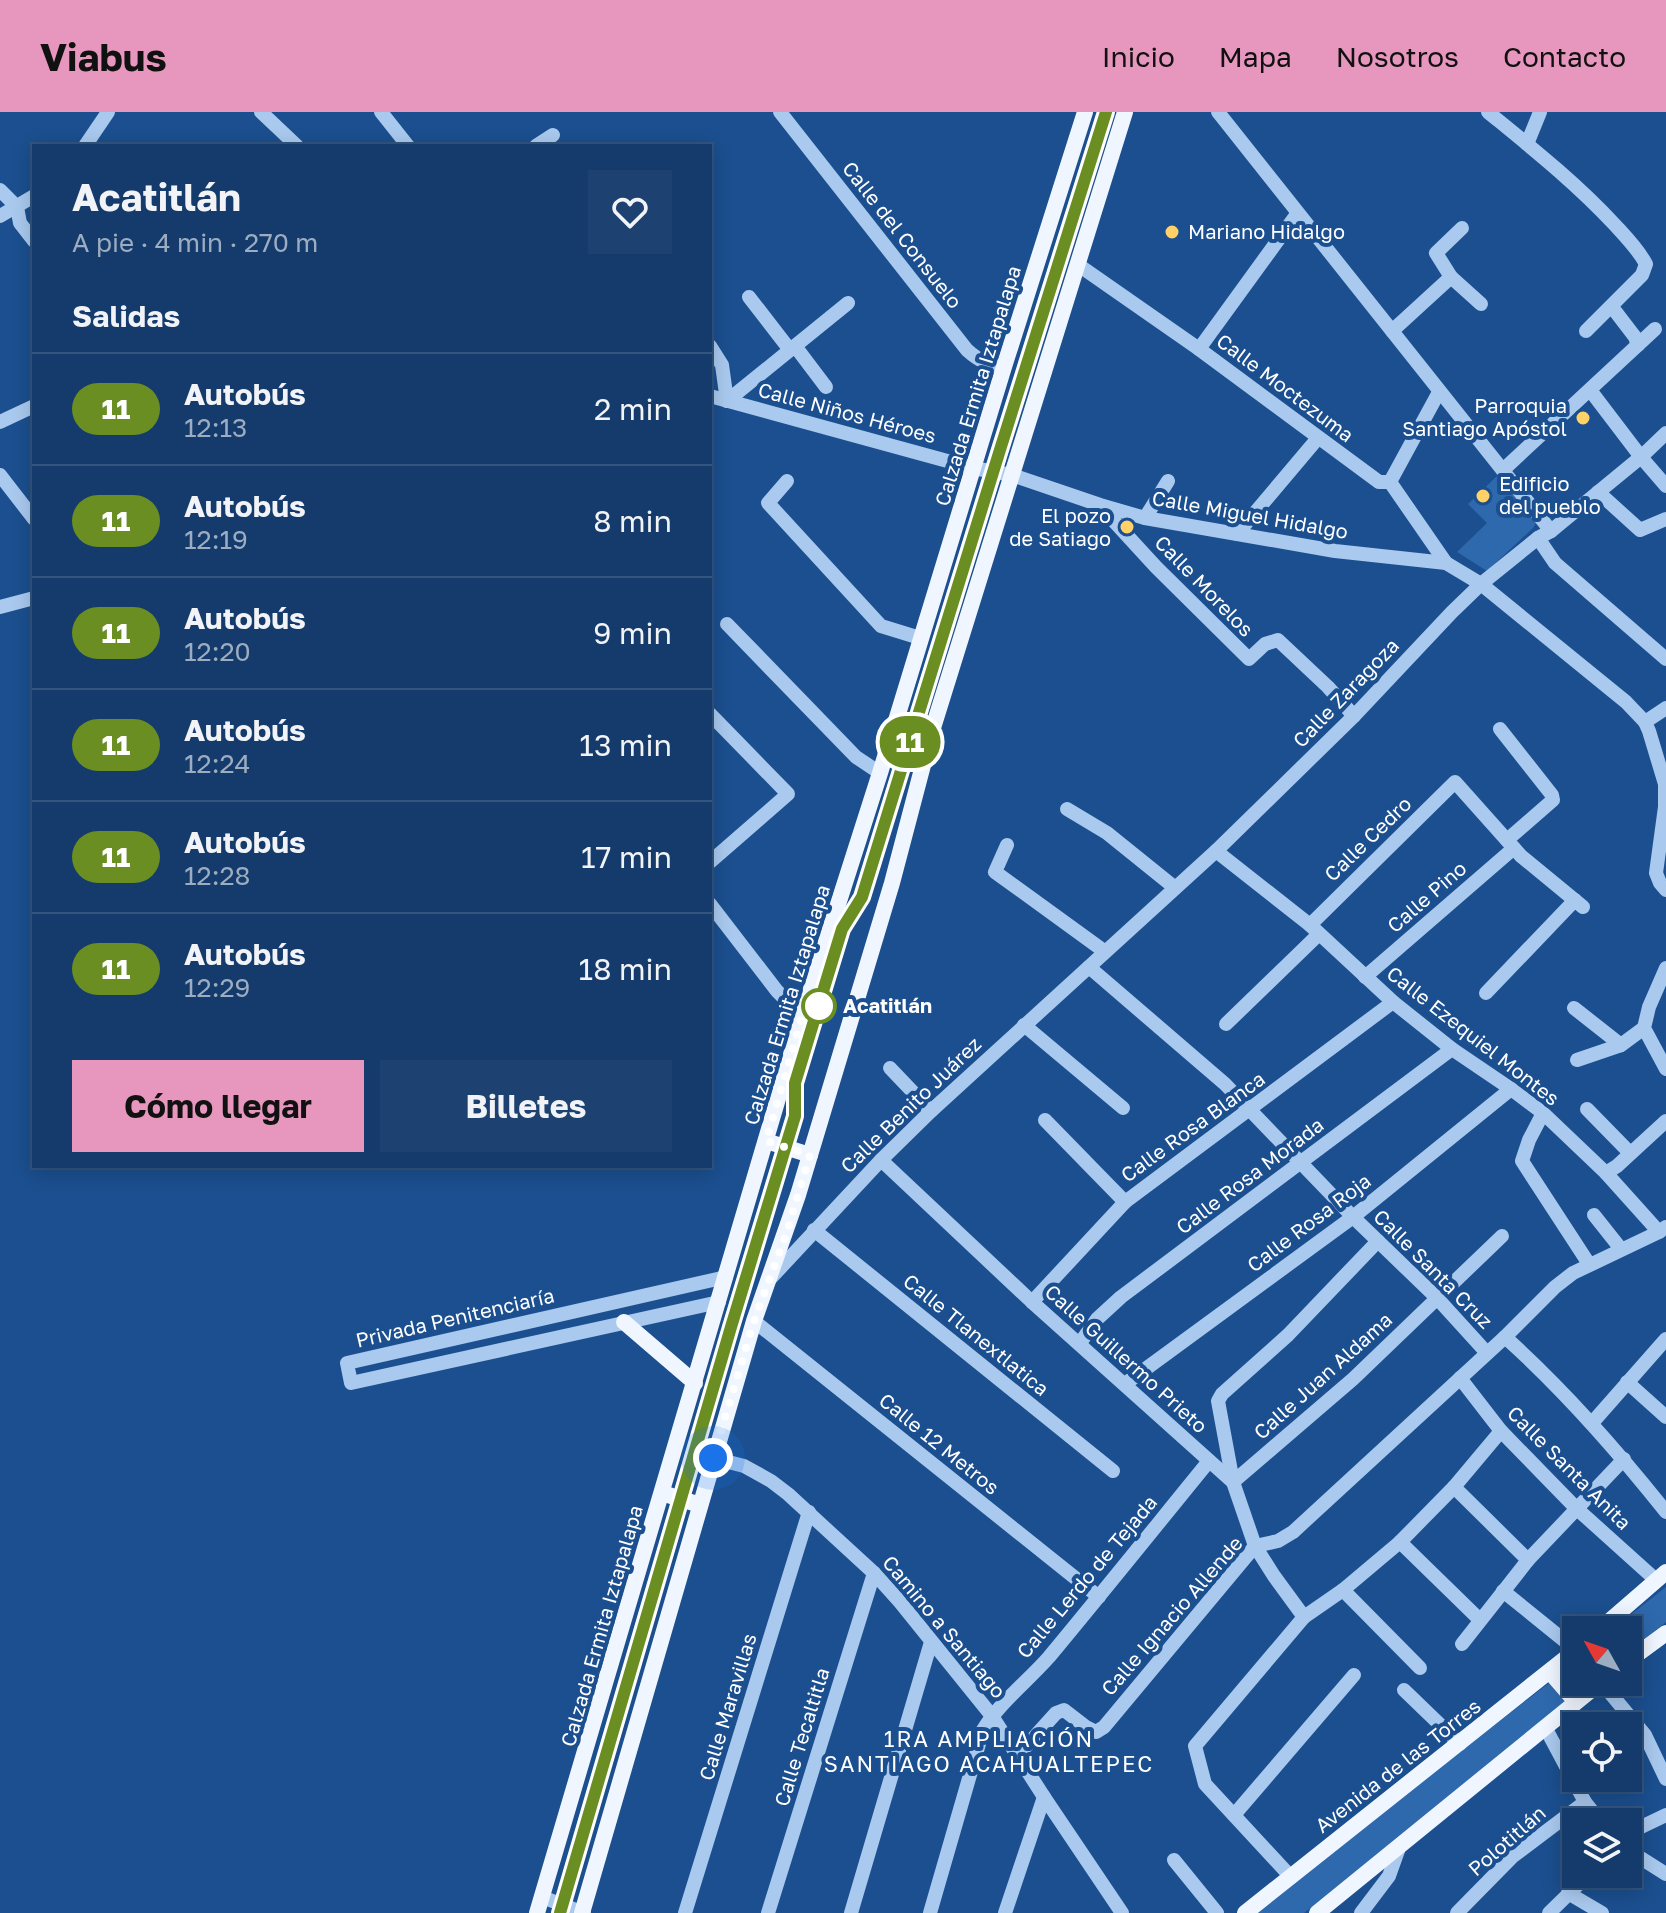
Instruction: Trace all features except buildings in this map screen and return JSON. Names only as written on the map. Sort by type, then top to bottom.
[{"type":"main road","name":"Calzada Ermita Iztapalapa","points":[[540,1905],[803,1014],[1085,112]]},
{"type":"main road","points":[[583,1913],[754,1321],[786,1235],[892,883],[932,731],[1125,112]]},
{"type":"main road","points":[[766,1141],[810,1155]]},
{"type":"main road","points":[[624,1322],[695,1383]]},
{"type":"main road","points":[[662,1493],[700,1505]]},
{"type":"main road","points":[[1615,1616],[1661,1576]]},
{"type":"main road","points":[[1642,1651],[1666,1633]]},
{"type":"main road","name":"Avenida de las Torres","points":[[1245,1913],[1562,1662]]},
{"type":"main road","points":[[1550,1672],[1576,1702]]},
{"type":"main road","points":[[1317,1913],[1584,1696]]},
{"type":"street","points":[[261,112],[295,144]]},
{"type":"street","points":[[381,112],[406,144]]},
{"type":"street","name":"Calle del Consuelo","points":[[780,112],[967,350],[983,361],[1004,367]]},
{"type":"street","points":[[1488,112],[1597,205],[1640,253],[1646,264],[1642,275],[1586,331]]},
{"type":"street","points":[[1527,144],[1540,112]]},
{"type":"street","points":[[86,144],[103,114]]},
{"type":"street","points":[[1226,115],[1297,214],[1503,470],[1544,535],[1555,563],[1666,659]]},
{"type":"street","points":[[539,144],[553,135]]},
{"type":"street","points":[[0,190],[17,207],[32,211]]},
{"type":"street","points":[[0,216],[32,197]]},
{"type":"street","points":[[17,207],[20,223],[32,238]]},
{"type":"street","points":[[1199,349],[1297,214]]},
{"type":"street","points":[[1462,228],[1436,253],[1451,277],[1481,304]]},
{"type":"street","name":"Calle Moctezuma","points":[[1077,264],[1199,349],[1379,482],[1390,482],[1446,563]]},
{"type":"street","points":[[1392,331],[1451,277]]},
{"type":"street","points":[[749,297],[826,387]]},
{"type":"street","points":[[727,401],[848,303]]},
{"type":"street","points":[[1612,307],[1638,345]]},
{"type":"street","points":[[1503,470],[1655,329]]},
{"type":"street","points":[[712,349],[722,365],[727,401]]},
{"type":"street","points":[[1590,390],[1666,486]]},
{"type":"street","points":[[1390,482],[1439,392]]},
{"type":"street","name":"Calle Niños Héroes","points":[[712,397],[973,468],[1012,475]]},
{"type":"street","points":[[0,422],[32,407]]},
{"type":"street","name":"Calle Zaragoza","points":[[1089,967],[1216,851],[1354,716],[1481,584],[1641,457],[1666,433]]},
{"type":"street","points":[[1237,534],[1318,438]]},
{"type":"street","points":[[0,475],[32,516]]},
{"type":"street","name":"Calle Miguel Hidalgo","points":[[1012,475],[1145,518],[1335,551],[1446,563],[1481,584]]},
{"type":"street","points":[[787,481],[768,503],[881,626],[920,638]]},
{"type":"street","points":[[1145,518],[1168,481]]},
{"type":"street","points":[[1598,492],[1640,530],[1666,519]]},
{"type":"street","name":"Calle Morelos","points":[[1100,505],[1156,567],[1249,659],[1265,644],[1278,640],[1354,716]]},
{"type":"street","points":[[1481,584],[1626,702],[1645,722],[1663,760],[1666,808],[1656,873],[1666,890]]},
{"type":"street","points":[[0,607],[32,599]]},
{"type":"street","points":[[727,624],[856,757],[880,773]]},
{"type":"street","points":[[1645,722],[1666,708]]},
{"type":"street","points":[[712,716],[788,794],[712,860]]},
{"type":"street","name":"Calle Pino","points":[[1365,977],[1510,844],[1553,800],[1500,729]]},
{"type":"street","name":"Calle Cedro","points":[[1226,1024],[1455,782],[1510,844]]},
{"type":"street","points":[[1067,809],[1107,833],[1174,887]]},
{"type":"street","points":[[1486,993],[1579,904],[1510,844]]},
{"type":"street","points":[[1007,845],[995,872],[1104,951]]},
{"type":"street","name":"Calle Ezequiel Montes","points":[[1216,851],[1314,930],[1393,1002],[1452,1049],[1543,1113],[1663,1230]]},
{"type":"street","points":[[712,907],[777,991],[803,1014]]},
{"type":"street","name":"Calle Benito Juárez","points":[[769,1280],[931,1111],[1089,967]]},
{"type":"street","name":"Calle Santa Cruz","points":[[1089,967],[1225,1084],[1353,1217],[1437,1298],[1487,1353]]},
{"type":"street","points":[[1577,1060],[1621,1045],[1644,1028],[1649,1007],[1666,968]]},
{"type":"street","name":"Calle Rosa Blanca","points":[[1032,1302],[1125,1202],[1393,1002]]},
{"type":"street","points":[[1574,1008],[1621,1045]]},
{"type":"street","points":[[1024,1025],[1123,1108]]},
{"type":"street","points":[[1644,1028],[1666,1069]]},
{"type":"street","name":"Calle Rosa Morada","points":[[1080,1343],[1097,1319],[1121,1297],[1452,1049]]},
{"type":"street","points":[[890,1068],[931,1111]]},
{"type":"street","name":"Calle Rosa Roja","points":[[1125,1384],[1353,1217],[1511,1089]]},
{"type":"street","points":[[1587,1109],[1630,1153]]},
{"type":"street","points":[[1543,1113],[1522,1161],[1589,1264]]},
{"type":"street","points":[[1045,1120],[1125,1202]]},
{"type":"street","points":[[1606,1173],[1663,1130]]},
{"type":"street","name":"Calle Guillermo Prieto","points":[[881,1160],[1032,1302],[1233,1482],[1255,1546],[1304,1617]]},
{"type":"street","points":[[1594,1215],[1621,1249]]},
{"type":"street","name":"Calle Tlanextlatica","points":[[814,1230],[1113,1471]]},
{"type":"street","name":"Calle Ignacio Allende","points":[[1018,1755],[1056,1713],[1064,1710],[1096,1732],[1104,1727],[1255,1546],[1278,1541],[1293,1532],[1573,1273],[1663,1230]]},
{"type":"street","name":"Calle Juan Aldama","points":[[1233,1482],[1353,1379],[1502,1236]]},
{"type":"street","points":[[1233,1482],[1218,1401],[1222,1394],[1288,1335],[1378,1241]]},
{"type":"street","name":"Privada Penitenciaría","points":[[719,1302],[351,1383],[347,1363],[726,1277]]},
{"type":"street","points":[[616,1302],[624,1322]]},
{"type":"street","name":"Calle 12 Metros","points":[[754,1321],[1099,1597]]},
{"type":"street","name":"Calle Santa Cruz","points":[[1505,1337],[1592,1423],[1666,1512]]},
{"type":"street","points":[[1592,1423],[1666,1339]]},
{"type":"street","name":"Calle Santa Anita","points":[[1460,1378],[1501,1431],[1576,1508],[1661,1576]]},
{"type":"street","points":[[1627,1382],[1666,1417]]},
{"type":"street","points":[[1291,1877],[1205,1784],[1195,1746],[1304,1617],[1343,1590],[1400,1542],[1454,1487],[1501,1431]]},
{"type":"street","name":"Camino a Santiago","points":[[713,1458],[756,1472],[788,1494],[874,1573],[992,1716],[1122,1913]]},
{"type":"street","points":[[1462,1644],[1528,1560],[1624,1459]]},
{"type":"street","name":"Calle Lerdo de Tejada","points":[[992,1716],[1044,1662],[1209,1461]]},
{"type":"street","points":[[1454,1487],[1528,1560]]},
{"type":"street","name":"Calle Maravillas","points":[[685,1913],[809,1512]]},
{"type":"street","points":[[1400,1542],[1480,1620]]},
{"type":"street","name":"Calle Tecaltitla","points":[[768,1913],[874,1573]]},
{"type":"street","points":[[1343,1590],[1420,1668]]},
{"type":"street","points":[[1503,1591],[1562,1639]]},
{"type":"street","points":[[851,1913],[931,1642]]},
{"type":"street","points":[[1234,1815],[1354,1675]]},
{"type":"street","points":[[1404,1690],[1460,1744]]},
{"type":"street","points":[[1613,1696],[1645,1735],[1666,1779]]},
{"type":"street","points":[[930,1913],[983,1730],[992,1716]]},
{"type":"street","points":[[1545,1727],[1590,1808]]},
{"type":"street","points":[[1005,1913],[1044,1797]]},
{"type":"street","name":"Polotitlán","points":[[1457,1913],[1512,1857],[1585,1802]]},
{"type":"street","points":[[1642,1827],[1666,1815]]},
{"type":"street","points":[[1361,1913],[1389,1876],[1399,1848]]},
{"type":"street","points":[[1642,1859],[1666,1874]]},
{"type":"street","points":[[1174,1860],[1217,1913]]},
{"type":"street","points":[[1549,1913],[1574,1888]]},
{"type":"street","points":[[1568,1893],[1602,1913]]},
{"type":"street","points":[[540,1905],[583,1913]]},
{"type":"shaded area","points":[[1499,474],[1536,523],[1487,571],[1457,552],[1487,523],[1468,504]]},
{"type":"shaded area","points":[[1666,1587],[1666,1622],[1642,1641],[1642,1616],[1629,1616]]},
{"type":"shaded area","points":[[1549,1683],[1566,1702],[1304,1913],[1252,1913]]},
{"type":"bus line","name":"11","points":[[560,1913],[795,1116],[795,1083],[842,929],[862,897],[1106,112]]},
{"type":"place","name":"Mariano Hidalgo","points":[[1172,232]]},
{"type":"place","name":"Parroquia Santiago Apóstol","points":[[1583,418]]},
{"type":"place","name":"Edificio del pueblo","points":[[1483,496]]},
{"type":"place","name":"El pozo de Satiago","points":[[1127,527]]},
{"type":"place","name":"Acatitlán","points":[[819,1006]]},
{"type":"district","name":"1RA AMPLIACIÓN SANTIAGO ACAHUALTEPEC","points":[[989,1752]]},
{"type":"route","points":[[713,1458],[754,1321],[786,1235],[810,1155],[766,1141],[803,1014],[819,1006]]}]
